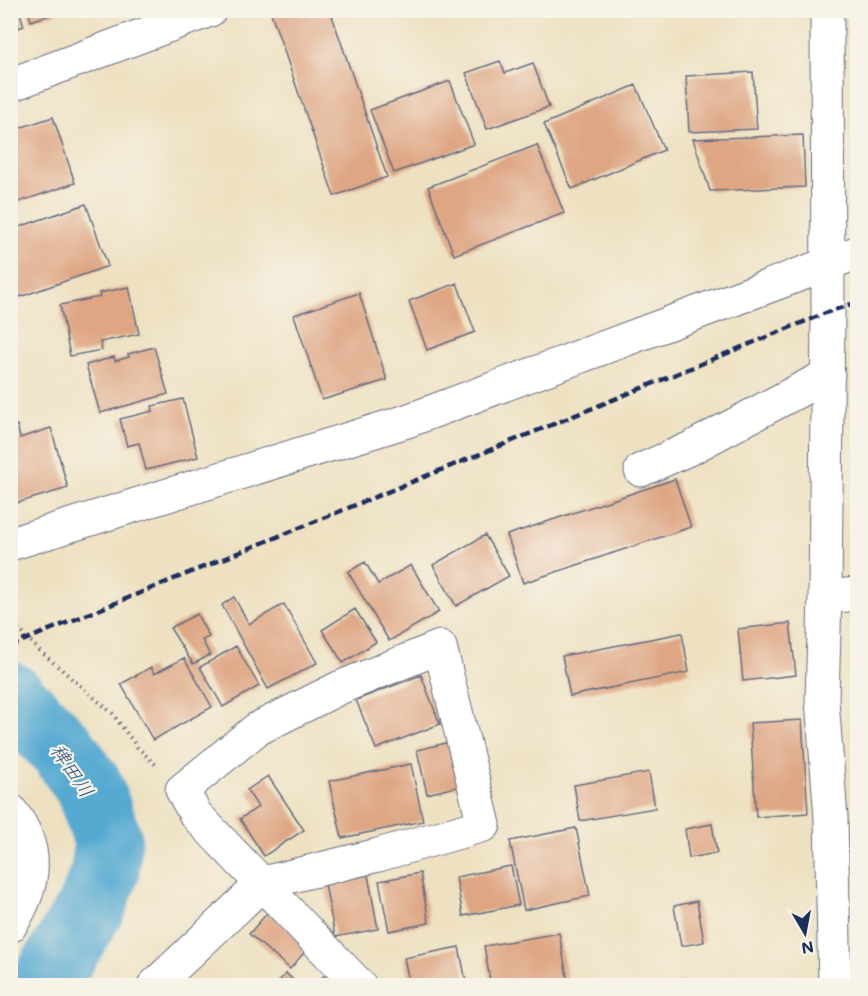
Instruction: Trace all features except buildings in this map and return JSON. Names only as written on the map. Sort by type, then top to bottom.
[{"type":"street","points":[[10,84],[210,10]]},
{"type":"street","points":[[827,10],[843,258],[828,375],[822,700],[831,818],[835,986]]},
{"type":"street","points":[[10,544],[407,421],[843,258]]},
{"type":"street","points":[[641,470],[691,448],[828,375]]},
{"type":"street","points":[[825,597],[858,594]]},
{"type":"street","points":[[154,986],[263,884],[484,825],[440,646],[339,688],[257,729],[182,790],[196,814],[263,884],[360,986]]},
{"type":"street","points":[[10,810],[20,822],[27,837],[33,863],[29,889],[10,926]]},
{"type":"path","points":[[10,620],[40,651],[112,713],[137,747],[182,790]]},
{"type":"waterway","name":"稗田川","points":[[10,696],[63,749],[89,787],[108,840],[105,871],[93,904],[43,986]]},
{"type":"railway","points":[[10,646],[828,312],[858,302]]}]
